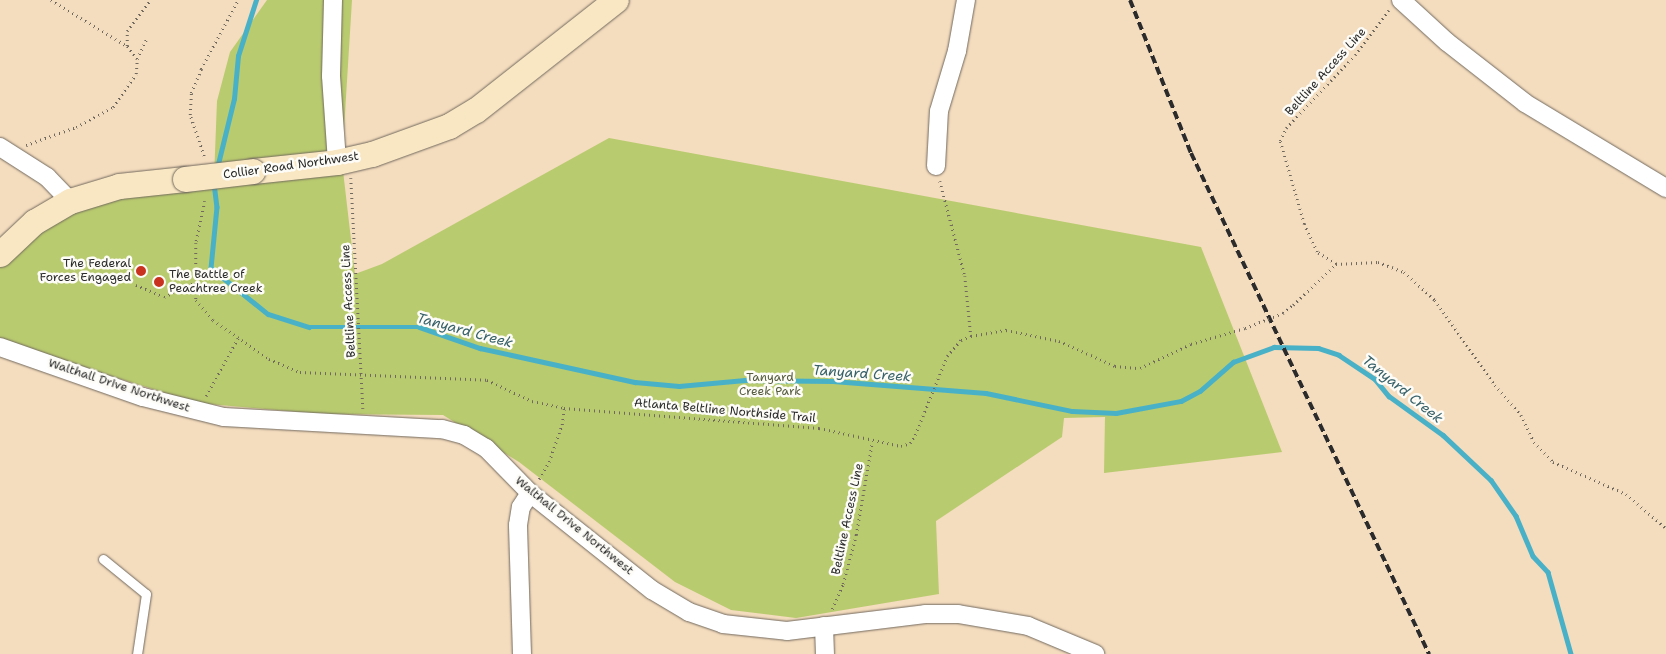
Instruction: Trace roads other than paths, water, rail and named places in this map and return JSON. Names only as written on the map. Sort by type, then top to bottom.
[{"type":"street","points":[[332,0],[331,76],[344,168]]},
{"type":"street","name":"Collier Road Northwest","points":[[0,254],[34,222],[70,201],[118,186],[253,171],[344,168],[420,140],[476,110],[616,0]]},
{"type":"street","points":[[936,166],[939,111],[957,50],[966,0]]},
{"type":"street","points":[[1398,2],[1525,103],[1666,188]]},
{"type":"street","points":[[5,150],[46,177],[70,201]]},
{"type":"street","name":"Walthall Drive Northwest","points":[[0,346],[187,409],[265,421],[442,429],[464,434],[486,448],[530,493],[652,590],[689,612],[723,624],[755,630],[787,631],[925,614],[958,614],[1028,626],[1095,654]]},
{"type":"street","points":[[522,654],[518,525],[521,507],[530,493]]},
{"type":"street","points":[[824,626],[825,654]]},
{"type":"lane","points":[[103,560],[146,594],[137,654]]},
{"type":"waterway","name":"Tanyard Creek","points":[[217,168],[234,99],[238,56],[256,0]]},
{"type":"waterway","name":"Tanyard Creek","points":[[214,183],[217,207],[211,268],[268,314],[309,327],[419,327],[480,348],[635,382],[679,386],[745,380],[833,381],[986,393],[1072,411],[1116,413],[1181,401],[1200,391],[1233,362],[1274,347],[1318,348],[1339,355],[1375,379],[1389,396],[1443,435],[1491,480],[1516,516],[1533,556],[1548,572],[1571,654]]},
{"type":"railway","points":[[1130,0],[1191,153],[1429,654]]},
{"type":"place","name":"The Federal Forces Engaged","points":[[141,271]]},
{"type":"place","name":"The Battle of Peachtree Creek","points":[[159,282]]},
{"type":"park label","name":"Tanyard Creek Park","points":[[770,385]]}]
